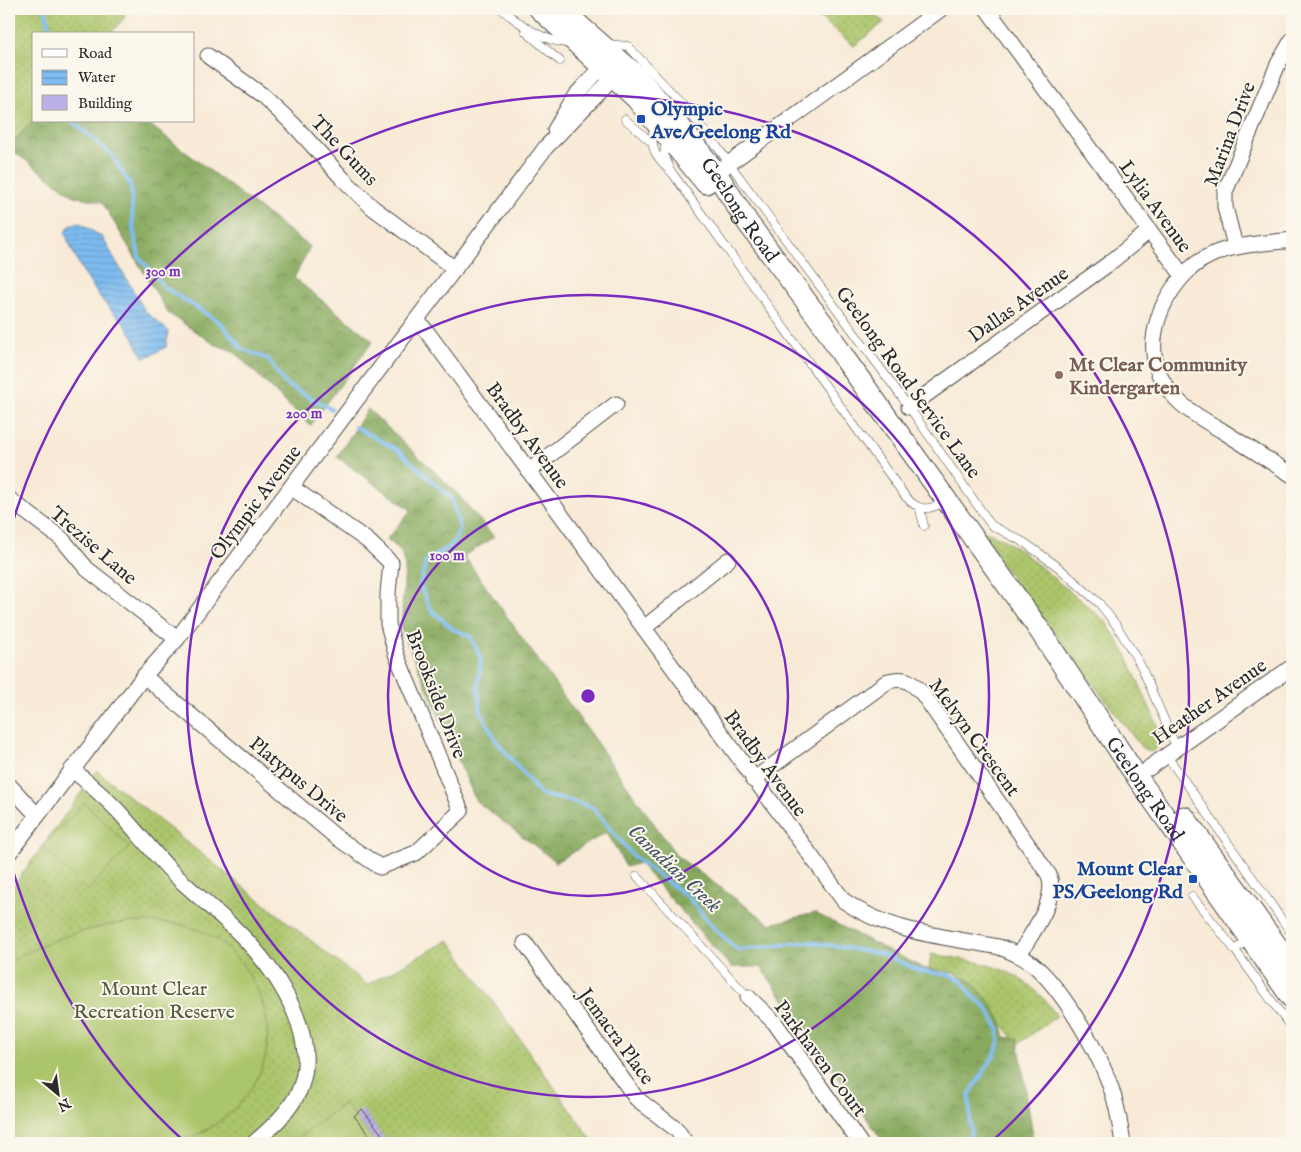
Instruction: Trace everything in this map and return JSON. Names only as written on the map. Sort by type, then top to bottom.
[{"type":"main road","name":"Geelong Road","points":[[540,9],[578,44],[610,62],[647,87],[664,127],[716,173],[748,224],[823,324],[845,359],[1036,625],[1086,684],[1250,939],[1292,998]]},
{"type":"main road","name":"Geelong Road","points":[[569,12],[610,62]]},
{"type":"main road","name":"Geelong Road","points":[[1250,939],[1292,967]]},
{"type":"street","points":[[716,173],[941,9]]},
{"type":"street","name":"Lylia Avenue","points":[[987,9],[1183,276],[1164,304],[1155,332],[1154,357],[1163,382],[1172,394],[1187,408],[1292,475]]},
{"type":"street","name":"Marina Drive","points":[[1235,246],[1225,207],[1226,192],[1278,64],[1292,40]]},
{"type":"street","name":"The Gums","points":[[208,56],[245,81],[268,101],[372,207],[454,269]]},
{"type":"street","name":"Olympic Avenue","points":[[9,853],[36,814],[144,676],[177,639],[610,62]]},
{"type":"street","name":"Dallas Avenue","points":[[909,407],[1107,265],[1150,231]]},
{"type":"street","points":[[1183,276],[1202,261],[1235,246],[1257,242],[1292,240]]},
{"type":"street","name":"Bradby Avenue","points":[[417,320],[530,471],[827,881],[844,901],[864,915],[902,930],[999,947],[1019,955],[1037,968],[1051,984],[1091,1043],[1112,1092],[1123,1143]]},
{"type":"street","points":[[530,471],[616,404]]},
{"type":"street","name":"Brookside Drive","points":[[291,487],[368,541],[391,563],[388,624],[396,654],[461,811],[437,834]]},
{"type":"street","name":"Trezise Lane","points":[[9,500],[62,539],[87,569],[177,639]]},
{"type":"street","points":[[644,628],[728,560]]},
{"type":"street","name":"Heather Avenue","points":[[1143,773],[1292,667]]},
{"type":"street","name":"Platypus Drive","points":[[144,676],[336,837],[380,868],[416,853],[437,834]]},
{"type":"street","name":"Melvyn Crescent","points":[[753,780],[888,681],[901,678],[913,684],[927,700],[1049,875],[1052,886],[1050,898],[1019,955]]},
{"type":"street","points":[[72,769],[117,810],[174,874],[246,940],[269,969],[297,1020],[305,1042],[305,1067],[299,1092],[282,1116],[254,1143]]},
{"type":"street","points":[[9,785],[36,814]]},
{"type":"street","name":"Jemacra Place","points":[[525,943],[636,1098],[677,1130],[686,1143]]},
{"type":"street","name":"Parkhaven Court","points":[[748,997],[775,1023],[860,1143]]},
{"type":"lane","points":[[501,9],[548,40],[578,44]]},
{"type":"lane","points":[[511,16],[560,62]]},
{"type":"lane","name":"Geelong Road Service Lane","points":[[610,62],[620,44],[628,46],[687,109],[716,173],[909,407],[991,525],[1025,543],[1057,566],[1098,603],[1117,626],[1141,666],[1172,752],[1292,934]]},
{"type":"lane","points":[[625,118],[664,127]]},
{"type":"lane","name":"Geelong Road","points":[[664,127],[664,156],[673,174]]},
{"type":"lane","name":"Geelong Road","points":[[664,127],[654,153],[673,174],[906,496],[913,505],[920,509]]},
{"type":"lane","points":[[924,526],[920,509],[932,508],[946,500]]},
{"type":"lane","points":[[637,876],[748,997]]},
{"type":"lane","points":[[1192,896],[1250,939],[1292,1029]]},
{"type":"green space","points":[[9,9],[121,9],[125,17],[112,32],[32,32],[32,121],[9,147]]},
{"type":"green space","points":[[810,9],[867,9],[884,22],[854,46]]},
{"type":"green space","points":[[32,121],[146,122],[310,247],[294,278],[373,341],[310,426],[233,351],[214,344],[168,313],[102,202],[74,196],[9,148]]},
{"type":"green space","points":[[368,409],[456,492],[494,537],[464,556],[677,856],[770,924],[815,913],[923,968],[970,980],[992,1005],[1000,1019],[1005,1037],[1018,1039],[1034,1143],[884,1143],[761,967],[731,967],[639,863],[626,867],[607,832],[556,862],[476,801],[401,628],[405,567],[401,551],[387,539],[411,510],[337,457]]},
{"type":"green space","points":[[971,525],[1003,539],[1025,554],[1106,622],[1125,652],[1156,722],[1161,738],[1156,749],[1150,752],[1142,748]]},
{"type":"green space","name":"Mount Clear Recreation Reserve","points":[[97,771],[367,985],[449,940],[594,1143],[9,1143],[9,892]]},
{"type":"green space","points":[[85,803],[130,847],[87,891],[42,846]]},
{"type":"green space","points":[[133,922],[152,922],[190,927],[207,934],[237,958],[258,991],[264,1010],[267,1048],[257,1079],[241,1102],[220,1121],[209,1129],[177,1142],[156,1144],[14,1143],[9,1140],[9,962],[69,935],[100,927]]},
{"type":"green space","points":[[931,954],[986,964],[1017,977],[1031,986],[1057,1016],[1018,1044],[967,981],[956,973],[929,969]]},
{"type":"green space","points":[[344,1103],[376,1143],[293,1143]]},
{"type":"water","points":[[80,223],[102,237],[145,311],[168,331],[166,347],[145,358],[128,329],[95,291],[83,272],[65,232],[71,225]]},
{"type":"building","points":[[362,1109],[388,1142],[376,1143],[354,1116]]},
{"type":"waterway","name":"Canadian Creek","points":[[45,9],[51,32]]},
{"type":"waterway","name":"Canadian Creek","points":[[73,122],[111,154],[131,186],[133,228],[139,257],[164,287],[221,323],[242,349],[268,359],[285,384],[331,409]]},
{"type":"waterway","name":"Canadian Creek","points":[[355,427],[398,450],[452,499],[460,529],[453,544],[426,562],[420,585],[431,610],[453,629],[470,636],[481,658],[478,689],[481,712],[497,742],[541,795],[576,802],[593,808],[634,857],[689,898],[712,926],[737,950],[810,942],[882,954],[920,971],[950,975],[961,980],[973,996],[987,1008],[998,1028],[999,1042],[995,1054],[969,1095],[971,1143]]},
{"type":"place","name":"Olympic Ave/Geelong Rd","points":[[641,119]]},
{"type":"place","name":"Mt Clear Community Kindergarten","points":[[1059,375]]},
{"type":"place","name":"Mount Clear PS/Geelong Rd","points":[[1193,879]]}]
